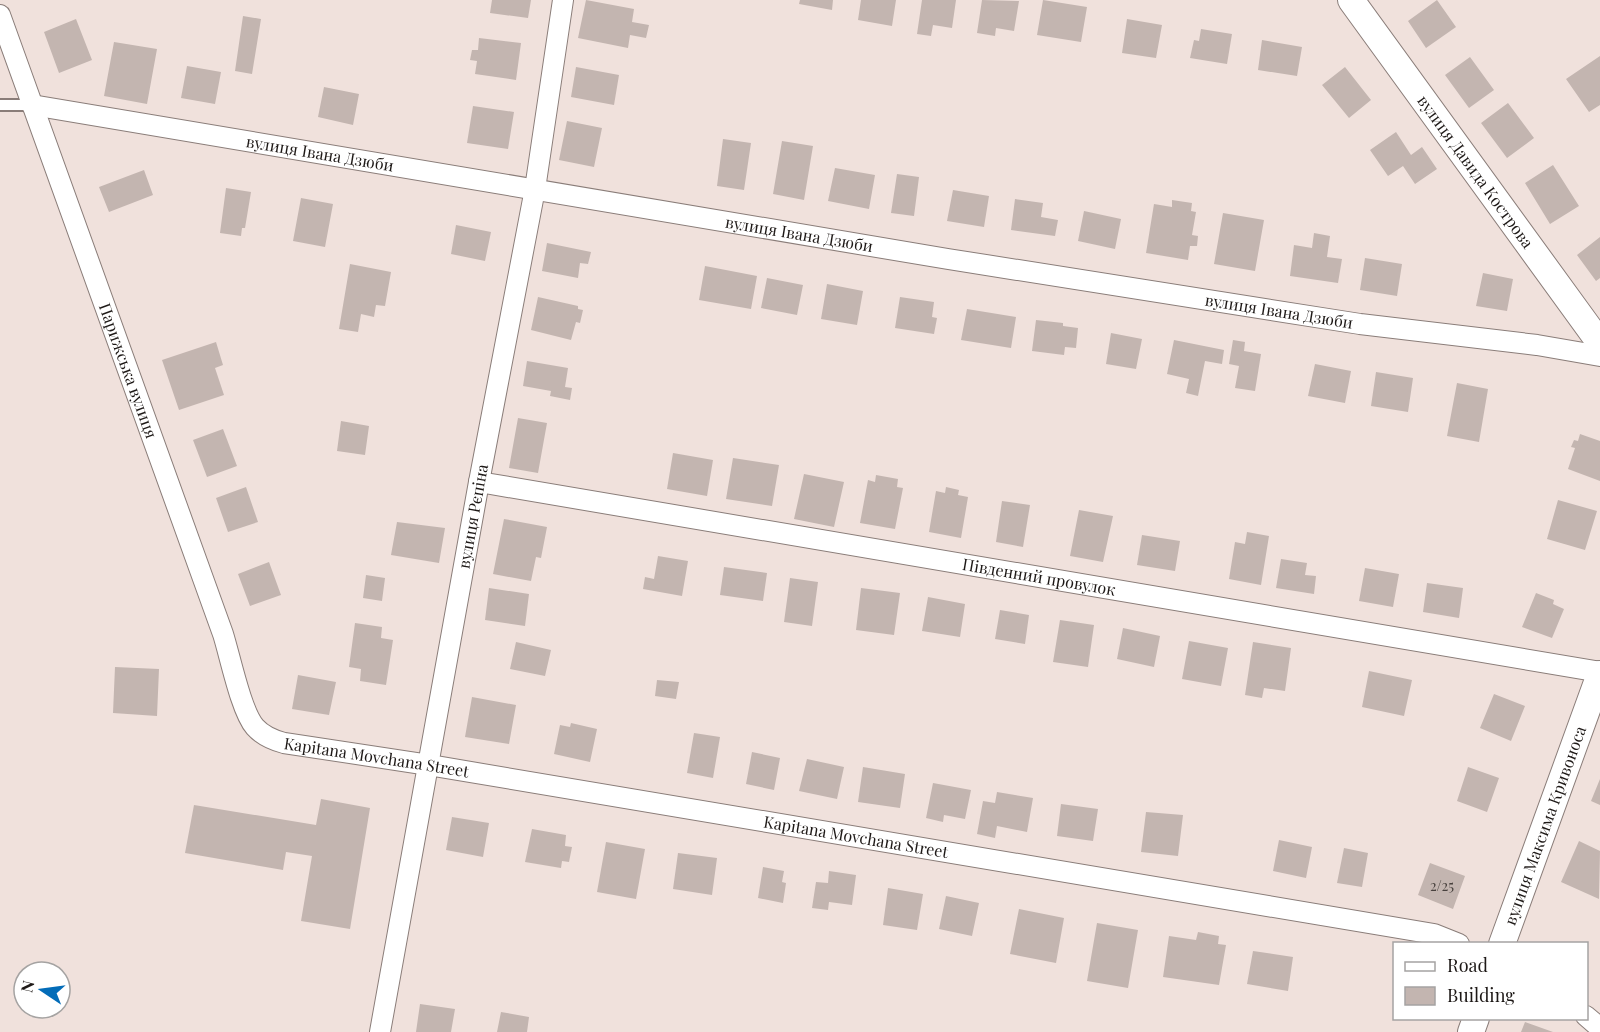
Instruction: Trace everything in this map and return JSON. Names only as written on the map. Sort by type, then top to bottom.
[{"type":"street","name":"вулиця Рєпіна","points":[[380,1032],[479,482],[535,189],[563,0]]},
{"type":"street","name":"вулиця Давида Кострова","points":[[1351,0],[1600,343]]},
{"type":"street","name":"Парижська вулиця","points":[[0,15],[223,634],[246,712],[255,727]]},
{"type":"street","name":"вулиця Івана Дзюби","points":[[32,105],[960,261],[1325,319],[1537,345],[1600,356]]},
{"type":"street","name":"Південний провулок","points":[[479,482],[1600,673]]},
{"type":"street","name":"вулиця Максима Кривоноса","points":[[1503,942],[1600,673]]},
{"type":"street","name":"Kapitana Movchana Street","points":[[255,727],[268,738],[284,743],[429,765],[1434,934],[1454,942]]},
{"type":"street","points":[[1588,1017],[1600,1028]]},
{"type":"lane","name":"вулиця Івана Дзюби","points":[[0,105],[32,105]]},
{"type":"building","points":[[492,0],[531,0],[528,18],[490,13]]},
{"type":"building","points":[[586,0],[634,9],[632,22],[649,25],[646,38],[630,35],[628,48],[578,38]]},
{"type":"building","points":[[800,0],[833,0],[832,10],[799,4]]},
{"type":"building","points":[[861,0],[896,0],[892,26],[858,20]]},
{"type":"building","points":[[922,0],[956,0],[952,28],[933,25],[931,36],[917,34]]},
{"type":"building","points":[[982,0],[1019,1],[1014,31],[996,28],[995,36],[977,33]]},
{"type":"building","points":[[1043,0],[1087,7],[1081,42],[1037,35]]},
{"type":"building","points":[[1437,0],[1456,27],[1426,48],[1408,21]]},
{"type":"building","points":[[243,16],[261,19],[252,74],[235,71]]},
{"type":"building","points":[[76,19],[92,60],[59,73],[44,32]]},
{"type":"building","points":[[1127,19],[1162,25],[1156,58],[1122,53]]},
{"type":"building","points":[[1201,29],[1232,34],[1227,64],[1190,58],[1194,40],[1199,41]]},
{"type":"building","points":[[479,38],[521,43],[516,80],[475,74],[477,61],[470,60],[472,50],[478,50]]},
{"type":"building","points":[[1262,40],[1302,47],[1297,76],[1258,70]]},
{"type":"building","points":[[114,42],[157,49],[147,104],[104,96]]},
{"type":"building","points":[[1600,56],[1600,105],[1589,112],[1566,79]]},
{"type":"building","points":[[1470,57],[1494,90],[1469,108],[1445,75]]},
{"type":"building","points":[[187,66],[221,72],[215,104],[181,98]]},
{"type":"building","points":[[576,67],[619,75],[614,105],[571,97]]},
{"type":"building","points":[[1345,67],[1371,100],[1349,118],[1322,85]]},
{"type":"building","points":[[324,87],[359,94],[353,125],[318,117]]},
{"type":"building","points":[[1508,103],[1534,138],[1507,158],[1481,123]]},
{"type":"building","points":[[473,106],[514,112],[508,149],[467,143]]},
{"type":"building","points":[[567,121],[602,128],[594,167],[559,160]]},
{"type":"building","points":[[1396,132],[1411,155],[1422,147],[1437,169],[1415,184],[1403,166],[1388,176],[1370,150]]},
{"type":"building","points":[[723,139],[751,143],[744,190],[717,186]]},
{"type":"building","points":[[782,141],[813,146],[804,200],[773,194]]},
{"type":"building","points":[[1553,165],[1579,206],[1550,224],[1525,183]]},
{"type":"building","points":[[835,168],[875,175],[869,209],[828,201]]},
{"type":"building","points":[[144,170],[153,195],[109,212],[99,187]]},
{"type":"building","points":[[897,174],[919,177],[914,216],[891,213]]},
{"type":"building","points":[[226,188],[251,192],[245,228],[242,228],[241,236],[220,233]]},
{"type":"building","points":[[953,190],[989,196],[984,227],[947,221]]},
{"type":"building","points":[[301,198],[333,204],[325,247],[293,241]]},
{"type":"building","points":[[1015,199],[1043,203],[1041,217],[1058,220],[1055,236],[1011,230]]},
{"type":"building","points":[[1172,200],[1192,203],[1191,211],[1196,212],[1192,235],[1198,236],[1197,246],[1190,246],[1188,260],[1146,253],[1154,204],[1172,207]]},
{"type":"building","points":[[1084,211],[1121,219],[1115,249],[1078,241]]},
{"type":"building","points":[[1223,213],[1264,220],[1255,271],[1214,264]]},
{"type":"building","points":[[456,225],[491,232],[485,261],[451,254]]},
{"type":"building","points":[[1314,233],[1330,236],[1327,257],[1342,259],[1338,283],[1290,276],[1294,245],[1312,248]]},
{"type":"building","points":[[1600,237],[1600,278],[1596,281],[1577,255]]},
{"type":"building","points":[[547,243],[591,252],[588,264],[580,263],[578,278],[542,271]]},
{"type":"building","points":[[1365,258],[1402,264],[1397,296],[1360,290]]},
{"type":"building","points":[[350,264],[391,272],[385,306],[376,305],[374,317],[361,314],[358,332],[339,329]]},
{"type":"building","points":[[705,266],[757,276],[751,309],[699,300]]},
{"type":"building","points":[[1483,273],[1513,279],[1507,311],[1476,306]]},
{"type":"building","points":[[767,278],[803,285],[797,315],[761,308]]},
{"type":"building","points":[[827,284],[863,291],[857,325],[821,319]]},
{"type":"building","points":[[538,297],[578,306],[578,309],[583,310],[580,323],[576,322],[571,340],[531,330]]},
{"type":"building","points":[[900,297],[934,302],[932,317],[937,318],[934,334],[895,328]]},
{"type":"building","points":[[967,309],[1016,317],[1011,348],[961,340]]},
{"type":"building","points":[[1036,320],[1063,323],[1063,326],[1078,328],[1076,348],[1065,347],[1064,355],[1032,351]]},
{"type":"building","points":[[1111,333],[1142,339],[1136,369],[1106,364]]},
{"type":"building","points":[[1174,340],[1224,350],[1222,364],[1205,361],[1198,396],[1186,393],[1189,379],[1167,374]]},
{"type":"building","points":[[1233,340],[1245,342],[1244,351],[1261,354],[1255,391],[1235,388],[1239,366],[1229,364]]},
{"type":"building","points":[[216,342],[223,365],[215,368],[224,395],[179,410],[162,360]]},
{"type":"building","points":[[527,361],[568,368],[565,387],[572,388],[570,400],[550,396],[551,391],[523,386]]},
{"type":"building","points":[[1315,364],[1351,371],[1345,403],[1308,396]]},
{"type":"building","points":[[1376,372],[1413,378],[1408,412],[1371,406]]},
{"type":"building","points":[[1457,383],[1488,389],[1479,442],[1447,436]]},
{"type":"building","points":[[518,418],[547,423],[538,473],[509,468]]},
{"type":"building","points":[[341,421],[369,426],[365,455],[337,451]]},
{"type":"building","points":[[223,429],[237,466],[207,477],[193,440]]},
{"type":"building","points":[[1580,434],[1600,441],[1600,481],[1568,469],[1575,448],[1571,447],[1574,440],[1578,441]]},
{"type":"building","points":[[673,453],[713,460],[707,496],[667,489]]},
{"type":"building","points":[[733,458],[779,465],[772,506],[726,499]]},
{"type":"building","points":[[804,474],[844,482],[834,527],[794,519]]},
{"type":"building","points":[[876,475],[898,479],[897,487],[903,488],[895,529],[860,523],[868,480],[875,482]]},
{"type":"building","points":[[246,487],[258,522],[228,532],[216,498]]},
{"type":"building","points":[[946,487],[959,490],[958,495],[968,497],[961,538],[929,532],[936,491],[945,493]]},
{"type":"building","points":[[1558,500],[1597,511],[1585,550],[1547,539]]},
{"type":"building","points":[[1002,501],[1030,505],[1023,547],[996,542]]},
{"type":"building","points":[[1079,510],[1113,516],[1103,562],[1070,556]]},
{"type":"building","points":[[504,519],[547,527],[541,558],[536,557],[531,581],[493,574]]},
{"type":"building","points":[[397,522],[445,528],[439,563],[391,555]]},
{"type":"building","points":[[1247,532],[1269,536],[1261,585],[1229,579],[1235,542],[1245,544]]},
{"type":"building","points":[[1142,535],[1180,541],[1175,571],[1137,565]]},
{"type":"building","points":[[658,556],[688,561],[682,596],[643,589],[645,577],[654,579]]},
{"type":"building","points":[[1281,559],[1307,563],[1305,575],[1316,576],[1314,594],[1276,588]]},
{"type":"building","points":[[269,562],[281,595],[250,606],[238,574]]},
{"type":"building","points":[[724,567],[767,573],[763,601],[720,595]]},
{"type":"building","points":[[1365,568],[1399,574],[1393,607],[1359,601]]},
{"type":"building","points":[[366,575],[385,578],[382,601],[363,598]]},
{"type":"building","points":[[790,578],[818,582],[812,626],[784,622]]},
{"type":"building","points":[[1427,583],[1463,588],[1459,618],[1423,612]]},
{"type":"building","points":[[489,588],[529,594],[525,626],[485,620]]},
{"type":"building","points":[[861,588],[900,593],[894,635],[856,630]]},
{"type":"building","points":[[1536,593],[1554,600],[1553,604],[1564,609],[1552,638],[1522,627]]},
{"type":"building","points":[[928,597],[965,604],[960,637],[922,631]]},
{"type":"building","points":[[1000,610],[1029,615],[1025,644],[995,639]]},
{"type":"building","points":[[1060,620],[1094,625],[1088,667],[1053,662]]},
{"type":"building","points":[[355,623],[382,627],[381,638],[393,640],[386,685],[360,681],[361,669],[349,667]]},
{"type":"building","points":[[1123,628],[1160,636],[1154,667],[1117,659]]},
{"type":"building","points":[[1189,641],[1228,648],[1221,686],[1182,679]]},
{"type":"building","points":[[516,642],[551,650],[545,676],[510,669]]},
{"type":"building","points":[[1253,642],[1291,648],[1285,691],[1264,688],[1262,698],[1245,695]]},
{"type":"building","points":[[115,667],[159,669],[157,716],[113,713]]},
{"type":"building","points":[[1369,671],[1412,680],[1404,716],[1362,707]]},
{"type":"building","points":[[298,675],[336,682],[329,715],[292,709]]},
{"type":"building","points":[[657,680],[679,682],[676,699],[655,696]]},
{"type":"building","points":[[1494,694],[1525,706],[1511,741],[1480,728]]},
{"type":"building","points":[[472,697],[516,705],[509,744],[465,737]]},
{"type":"building","points":[[571,723],[597,729],[590,762],[554,754],[560,725],[570,727]]},
{"type":"building","points":[[694,733],[720,737],[713,778],[687,773]]},
{"type":"building","points":[[752,752],[780,758],[774,790],[746,784]]},
{"type":"building","points":[[807,759],[844,767],[837,799],[799,791]]},
{"type":"building","points":[[863,767],[905,774],[900,808],[858,802]]},
{"type":"building","points":[[1468,767],[1499,778],[1487,812],[1457,801]]},
{"type":"building","points":[[1600,779],[1600,805],[1591,801]]},
{"type":"building","points":[[933,783],[971,790],[965,819],[944,815],[943,822],[926,818]]},
{"type":"building","points":[[997,792],[1033,798],[1027,832],[997,826],[995,838],[977,834],[983,801],[995,803]]},
{"type":"building","points":[[321,799],[370,808],[350,929],[301,921],[312,856],[286,852],[283,870],[185,853],[194,805],[316,825]]},
{"type":"building","points":[[1061,804],[1098,809],[1093,841],[1057,836]]},
{"type":"building","points":[[1146,812],[1183,815],[1178,856],[1141,852]]},
{"type":"building","points":[[452,817],[489,823],[483,857],[446,850]]},
{"type":"building","points":[[532,829],[566,835],[565,846],[572,847],[569,862],[562,861],[561,868],[525,862]]},
{"type":"building","points":[[1279,840],[1312,847],[1306,878],[1273,871]]},
{"type":"building","points":[[1579,841],[1600,851],[1599,899],[1561,882]]},
{"type":"building","points":[[606,842],[645,849],[636,899],[597,892]]},
{"type":"building","points":[[1344,848],[1368,853],[1362,887],[1337,883]]},
{"type":"building","points":[[678,853],[717,858],[712,895],[673,889]]},
{"type":"building","points":[[1430,863],[1465,876],[1453,909],[1418,895]]},
{"type":"building","points":[[763,867],[784,871],[782,882],[786,883],[783,903],[758,898]]},
{"type":"building","points":[[829,871],[856,875],[852,905],[829,902],[828,910],[812,908],[816,882],[828,883]]},
{"type":"building","points":[[888,888],[923,894],[917,930],[883,925]]},
{"type":"building","points":[[946,896],[979,903],[972,936],[939,929]]},
{"type":"building","points":[[1019,909],[1064,918],[1056,963],[1010,954]]},
{"type":"building","points":[[1097,923],[1138,930],[1128,988],[1087,981]]},
{"type":"building","points":[[1198,932],[1219,936],[1218,944],[1226,945],[1219,985],[1163,977],[1169,936],[1196,940]]},
{"type":"building","points":[[1253,951],[1293,957],[1288,991],[1247,984]]},
{"type":"building","points":[[420,1004],[455,1009],[451,1032],[416,1032]]},
{"type":"building","points":[[501,1012],[529,1017],[527,1032],[497,1032]]},
{"type":"building","points":[[1525,1022],[1553,1032],[1521,1032]]}]
